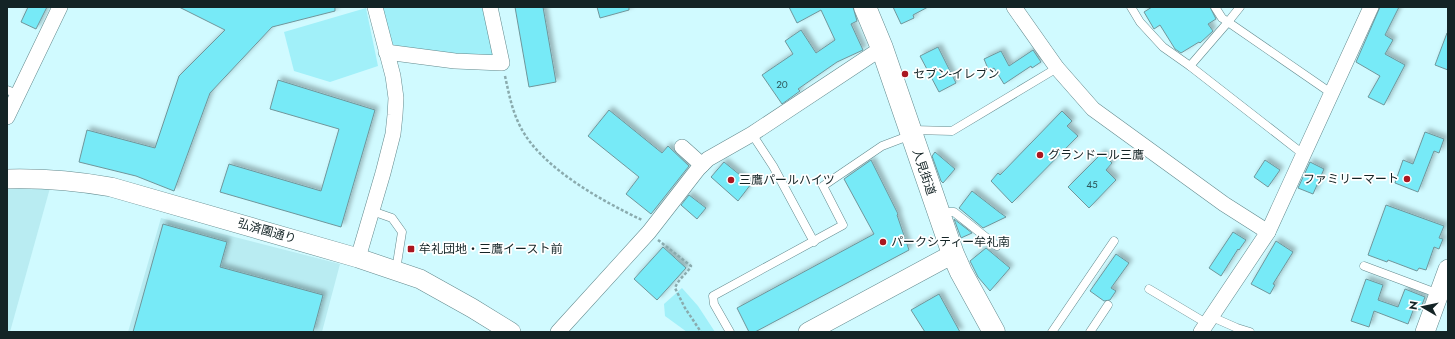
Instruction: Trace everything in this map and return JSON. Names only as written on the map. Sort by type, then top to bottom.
[{"type":"main road","name":"人見街道","points":[[865,7],[882,48],[953,254],[961,272],[997,331]]},
{"type":"street","points":[[7,117],[12,92],[60,7]]},
{"type":"street","points":[[358,258],[393,134],[395,115],[396,98],[393,76],[375,7]]},
{"type":"street","points":[[386,52],[455,61],[502,64],[490,7]]},
{"type":"street","points":[[1014,7],[1057,68],[1093,109],[1235,211],[1268,232]]},
{"type":"street","points":[[1206,324],[1268,232],[1371,7]]},
{"type":"street","points":[[558,332],[652,228],[708,159],[752,134],[882,48]]},
{"type":"street","points":[[682,147],[702,165]]},
{"type":"street","name":"弘済園通り","points":[[7,179],[34,178],[111,186],[358,258],[420,279],[511,332]]},
{"type":"street","points":[[808,332],[953,254]]},
{"type":"street","points":[[1425,332],[1435,292],[1448,269]]},
{"type":"lane","points":[[1131,7],[1140,22],[1163,47],[1190,66],[1303,154]]},
{"type":"lane","points":[[1215,7],[1222,18],[1331,93]]},
{"type":"lane","points":[[1190,66],[1240,7]]},
{"type":"lane","points":[[730,332],[714,304],[713,296],[843,225],[824,186],[882,146],[911,132],[952,131],[1057,68]]},
{"type":"lane","points":[[752,134],[773,166],[814,242]]},
{"type":"lane","points":[[372,211],[392,218],[402,232],[396,270]]},
{"type":"lane","points":[[938,212],[954,212],[997,246]]},
{"type":"lane","points":[[1052,332],[1114,241]]},
{"type":"lane","points":[[1364,266],[1435,292]]},
{"type":"lane","points":[[1149,289],[1206,324],[1236,328],[1250,332]]},
{"type":"lane","points":[[1090,332],[1108,305]]},
{"type":"path","points":[[502,64],[515,116],[521,130],[537,151],[558,169],[602,200],[641,220],[652,228],[691,266],[687,274],[677,282],[675,288],[685,308],[702,332]]},
{"type":"shaded area","points":[[380,7],[486,7],[497,61],[391,48]]},
{"type":"shaded area","points":[[366,8],[378,66],[330,82],[294,71],[284,32]]},
{"type":"shaded area","points":[[7,188],[50,188],[10,332],[7,332]]},
{"type":"shaded area","points":[[161,218],[340,264],[322,332],[128,332]]},
{"type":"shaded area","points":[[682,288],[698,306],[715,332],[687,332],[665,316],[664,304]]},
{"type":"building","points":[[28,7],[47,7],[36,29],[21,22]]},
{"type":"building","points":[[179,7],[335,7],[335,11],[272,27],[210,93],[174,191],[136,176],[79,162],[87,130],[155,148],[179,76],[225,30]]},
{"type":"building","points":[[515,7],[543,7],[556,82],[529,87]]},
{"type":"building","points":[[597,7],[629,7],[629,10],[600,18]]},
{"type":"building","points":[[789,7],[853,7],[857,21],[851,24],[863,50],[837,62],[798,89],[800,91],[782,104],[762,75],[793,54],[785,41],[801,30],[816,53],[835,40],[821,10],[797,23]]},
{"type":"building","points":[[893,7],[928,7],[913,15],[914,18],[901,24]]},
{"type":"building","points":[[1152,7],[1210,7],[1216,19],[1208,24],[1213,31],[1200,43],[1199,42],[1181,53],[1175,49],[1160,25],[1154,29],[1144,12]]},
{"type":"building","points":[[1380,7],[1399,7],[1385,35],[1393,40],[1385,54],[1405,65],[1384,105],[1368,97],[1380,76],[1356,62]]},
{"type":"building","points":[[1448,33],[1448,70],[1435,65]]},
{"type":"building","points":[[938,47],[956,83],[939,92],[920,56]]},
{"type":"building","points":[[1033,50],[1041,62],[1032,68],[1031,66],[1004,84],[994,68],[989,71],[984,59],[1001,51],[1009,66]]},
{"type":"building","points":[[278,80],[375,110],[341,227],[220,192],[229,164],[321,191],[339,129],[270,109]]},
{"type":"building","points":[[609,110],[662,153],[668,146],[689,166],[651,214],[626,194],[639,177],[588,136]]},
{"type":"building","name":"グランドール三鷹","points":[[1062,111],[1072,121],[1067,126],[1078,136],[1012,203],[991,181],[998,173],[1000,175]]},
{"type":"building","points":[[1425,132],[1444,139],[1439,153],[1434,151],[1418,192],[1395,183],[1403,160],[1413,164]]},
{"type":"building","points":[[935,152],[955,169],[943,183],[932,156]]},
{"type":"building","name":"グランドール三鷹","points":[[1102,153],[1112,163],[1106,170],[1116,180],[1089,208],[1068,187]]},
{"type":"building","name":"パークシティー牟礼南","points":[[871,160],[898,214],[897,215],[909,250],[755,332],[749,332],[737,308],[874,234],[844,179]]},
{"type":"building","points":[[1265,160],[1280,170],[1268,187],[1254,177]]},
{"type":"building","name":"三鷹パールハイツ","points":[[724,162],[751,184],[738,201],[711,177]]},
{"type":"building","points":[[1310,162],[1324,169],[1313,194],[1298,188]]},
{"type":"building","points":[[972,191],[1006,217],[983,228],[959,208]]},
{"type":"building","points":[[689,195],[706,208],[697,219],[681,205]]},
{"type":"building","points":[[1386,205],[1444,226],[1439,238],[1443,239],[1439,249],[1434,247],[1426,270],[1419,268],[1417,271],[1388,260],[1387,262],[1368,255]]},
{"type":"building","points":[[954,219],[972,233],[961,238]]},
{"type":"building","points":[[163,224],[227,242],[220,267],[323,295],[313,332],[133,332]]},
{"type":"building","points":[[1233,232],[1246,240],[1239,250],[1238,249],[1221,276],[1209,268]]},
{"type":"building","points":[[1276,241],[1293,252],[1273,284],[1275,285],[1270,294],[1251,284]]},
{"type":"building","points":[[663,247],[686,268],[657,300],[634,279]]},
{"type":"building","points":[[986,248],[1010,268],[990,291],[978,277],[970,261]]},
{"type":"building","points":[[1116,254],[1129,263],[1111,288],[1116,291],[1110,300],[1104,301],[1090,291]]},
{"type":"building","points":[[1366,279],[1383,285],[1378,300],[1398,307],[1405,289],[1425,297],[1420,310],[1414,308],[1408,324],[1374,311],[1369,327],[1351,321]]},
{"type":"building","points":[[939,294],[960,332],[925,332],[911,310]]},
{"type":"place","name":"セブン-イレブン","points":[[905,74]]},
{"type":"place","name":"グランドール三鷹","points":[[1040,155]]},
{"type":"place","name":"ファミリーマート","points":[[1407,179]]},
{"type":"place","name":"三鷹パールハイツ","points":[[731,180]]},
{"type":"place","name":"パークシティー牟礼南","points":[[883,242]]},
{"type":"place","name":"牟礼団地・三鷹イースト前","points":[[411,249]]}]
